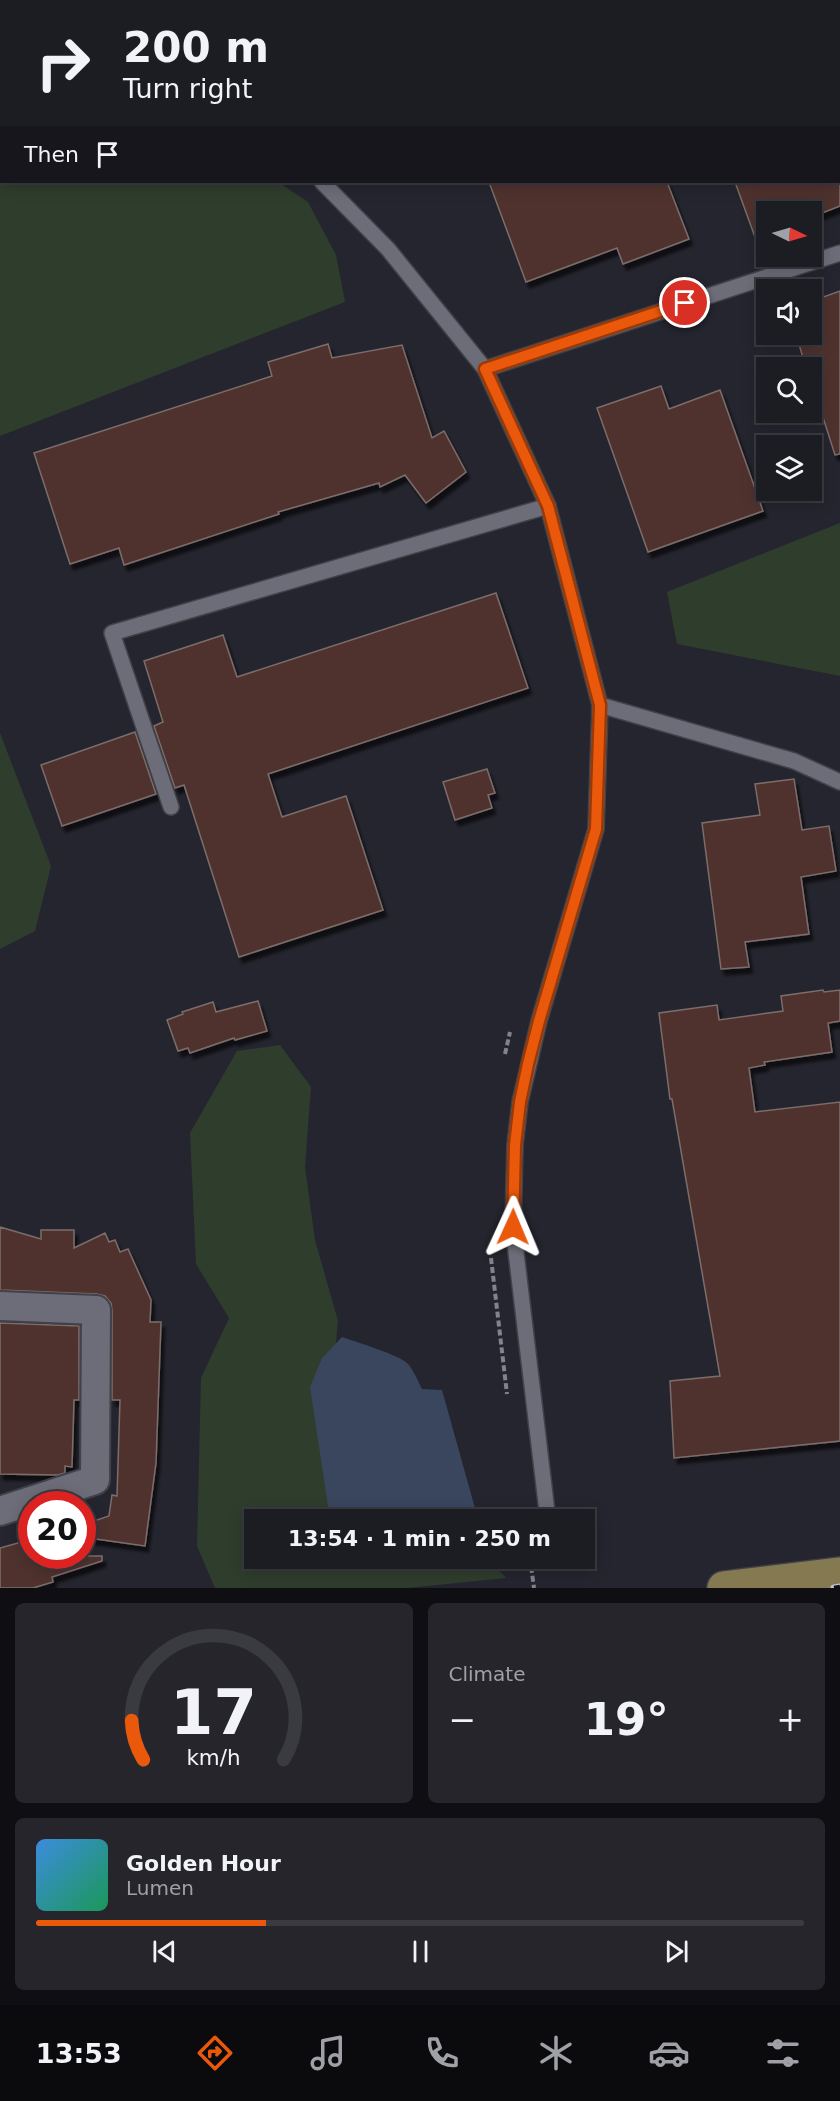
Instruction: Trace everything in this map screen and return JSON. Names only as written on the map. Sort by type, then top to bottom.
[{"type":"main road","points":[[724,1588],[840,1574]]},
{"type":"street","points":[[0,1306],[96,1310],[95,1480],[0,1511]]},
{"type":"lane","points":[[323,183],[388,249],[485,369],[548,506],[600,705],[596,829],[539,1021],[520,1102],[515,1145],[513,1227],[547,1509]]},
{"type":"lane","points":[[485,369],[840,253]]},
{"type":"lane","points":[[171,807],[112,633],[548,506]]},
{"type":"lane","points":[[600,705],[794,761],[840,782]]},
{"type":"path","points":[[531,1569],[534,1588]]},
{"type":"green space","points":[[0,183],[280,183],[308,202],[336,255],[345,302],[0,436]]},
{"type":"green space","points":[[840,523],[840,676],[677,644],[667,592]]},
{"type":"green space","points":[[0,733],[51,866],[35,931],[0,949]]},
{"type":"green space","points":[[280,1045],[311,1087],[305,1167],[315,1240],[338,1321],[331,1396],[365,1509],[244,1509],[244,1569],[498,1569],[506,1578],[407,1588],[215,1588],[197,1546],[201,1378],[229,1318],[196,1264],[190,1133],[237,1051]]},
{"type":"water","points":[[342,1337],[403,1360],[412,1370],[422,1389],[442,1390],[475,1509],[328,1509],[310,1387],[322,1358]]},
{"type":"building","points":[[489,183],[667,183],[689,239],[623,264],[617,248],[526,282]]},
{"type":"building","points":[[735,183],[840,183],[840,206],[822,213],[822,201],[756,201],[756,237]]},
{"type":"building","points":[[840,291],[840,454],[835,455],[822,414],[822,357],[803,357],[799,345],[822,345],[822,297]]},
{"type":"building","points":[[328,344],[332,358],[402,345],[432,438],[444,431],[466,472],[426,503],[405,475],[380,487],[379,483],[278,512],[279,514],[124,565],[119,548],[70,564],[34,453],[272,376],[268,362]]},
{"type":"building","points":[[661,386],[669,409],[720,390],[756,491],[756,501],[759,501],[763,511],[648,552],[597,408]]},
{"type":"building","points":[[496,593],[528,688],[268,774],[282,817],[346,796],[383,910],[239,957],[184,785],[175,788],[154,726],[163,722],[144,661],[223,635],[237,677]]},
{"type":"building","points":[[135,732],[156,794],[62,826],[41,765]]},
{"type":"building","points":[[487,769],[495,793],[488,795],[492,808],[455,820],[443,782]]},
{"type":"building","points":[[794,779],[802,830],[829,826],[836,871],[801,877],[809,934],[745,942],[749,967],[721,969],[702,823],[760,815],[755,784]]},
{"type":"building","points":[[823,990],[824,992],[840,990],[840,1021],[828,1023],[832,1052],[764,1062],[765,1065],[749,1068],[755,1112],[840,1102],[840,1441],[674,1458],[670,1381],[720,1376],[672,1099],[670,1099],[659,1013],[717,1005],[719,1020],[783,1011],[781,996]]},
{"type":"building","points":[[258,1001],[267,1031],[235,1040],[234,1038],[190,1053],[188,1048],[178,1051],[167,1020],[183,1014],[182,1012],[213,1002],[216,1012]]},
{"type":"building","points":[[0,1227],[41,1239],[41,1230],[74,1230],[74,1248],[105,1233],[109,1242],[115,1240],[120,1252],[128,1249],[151,1300],[150,1322],[161,1322],[156,1463],[145,1546],[96,1539],[96,1520],[109,1516],[112,1495],[117,1496],[120,1400],[112,1400],[111,1303],[105,1296],[97,1294],[0,1290]]},
{"type":"building","points":[[0,1323],[79,1326],[79,1400],[74,1400],[72,1467],[65,1466],[65,1473],[58,1475],[0,1474]]},
{"type":"building","points":[[18,1543],[18,1569],[77,1569],[52,1577],[53,1582],[33,1588],[0,1588],[0,1548]]},
{"type":"building","points":[[96,1556],[102,1556],[102,1561],[96,1563]]},
{"type":"railway","points":[[834,1588],[840,1587]]},
{"type":"route","points":[[513,1227],[515,1145],[520,1102],[539,1021],[596,829],[600,705],[548,506],[485,369],[685,303]]}]
